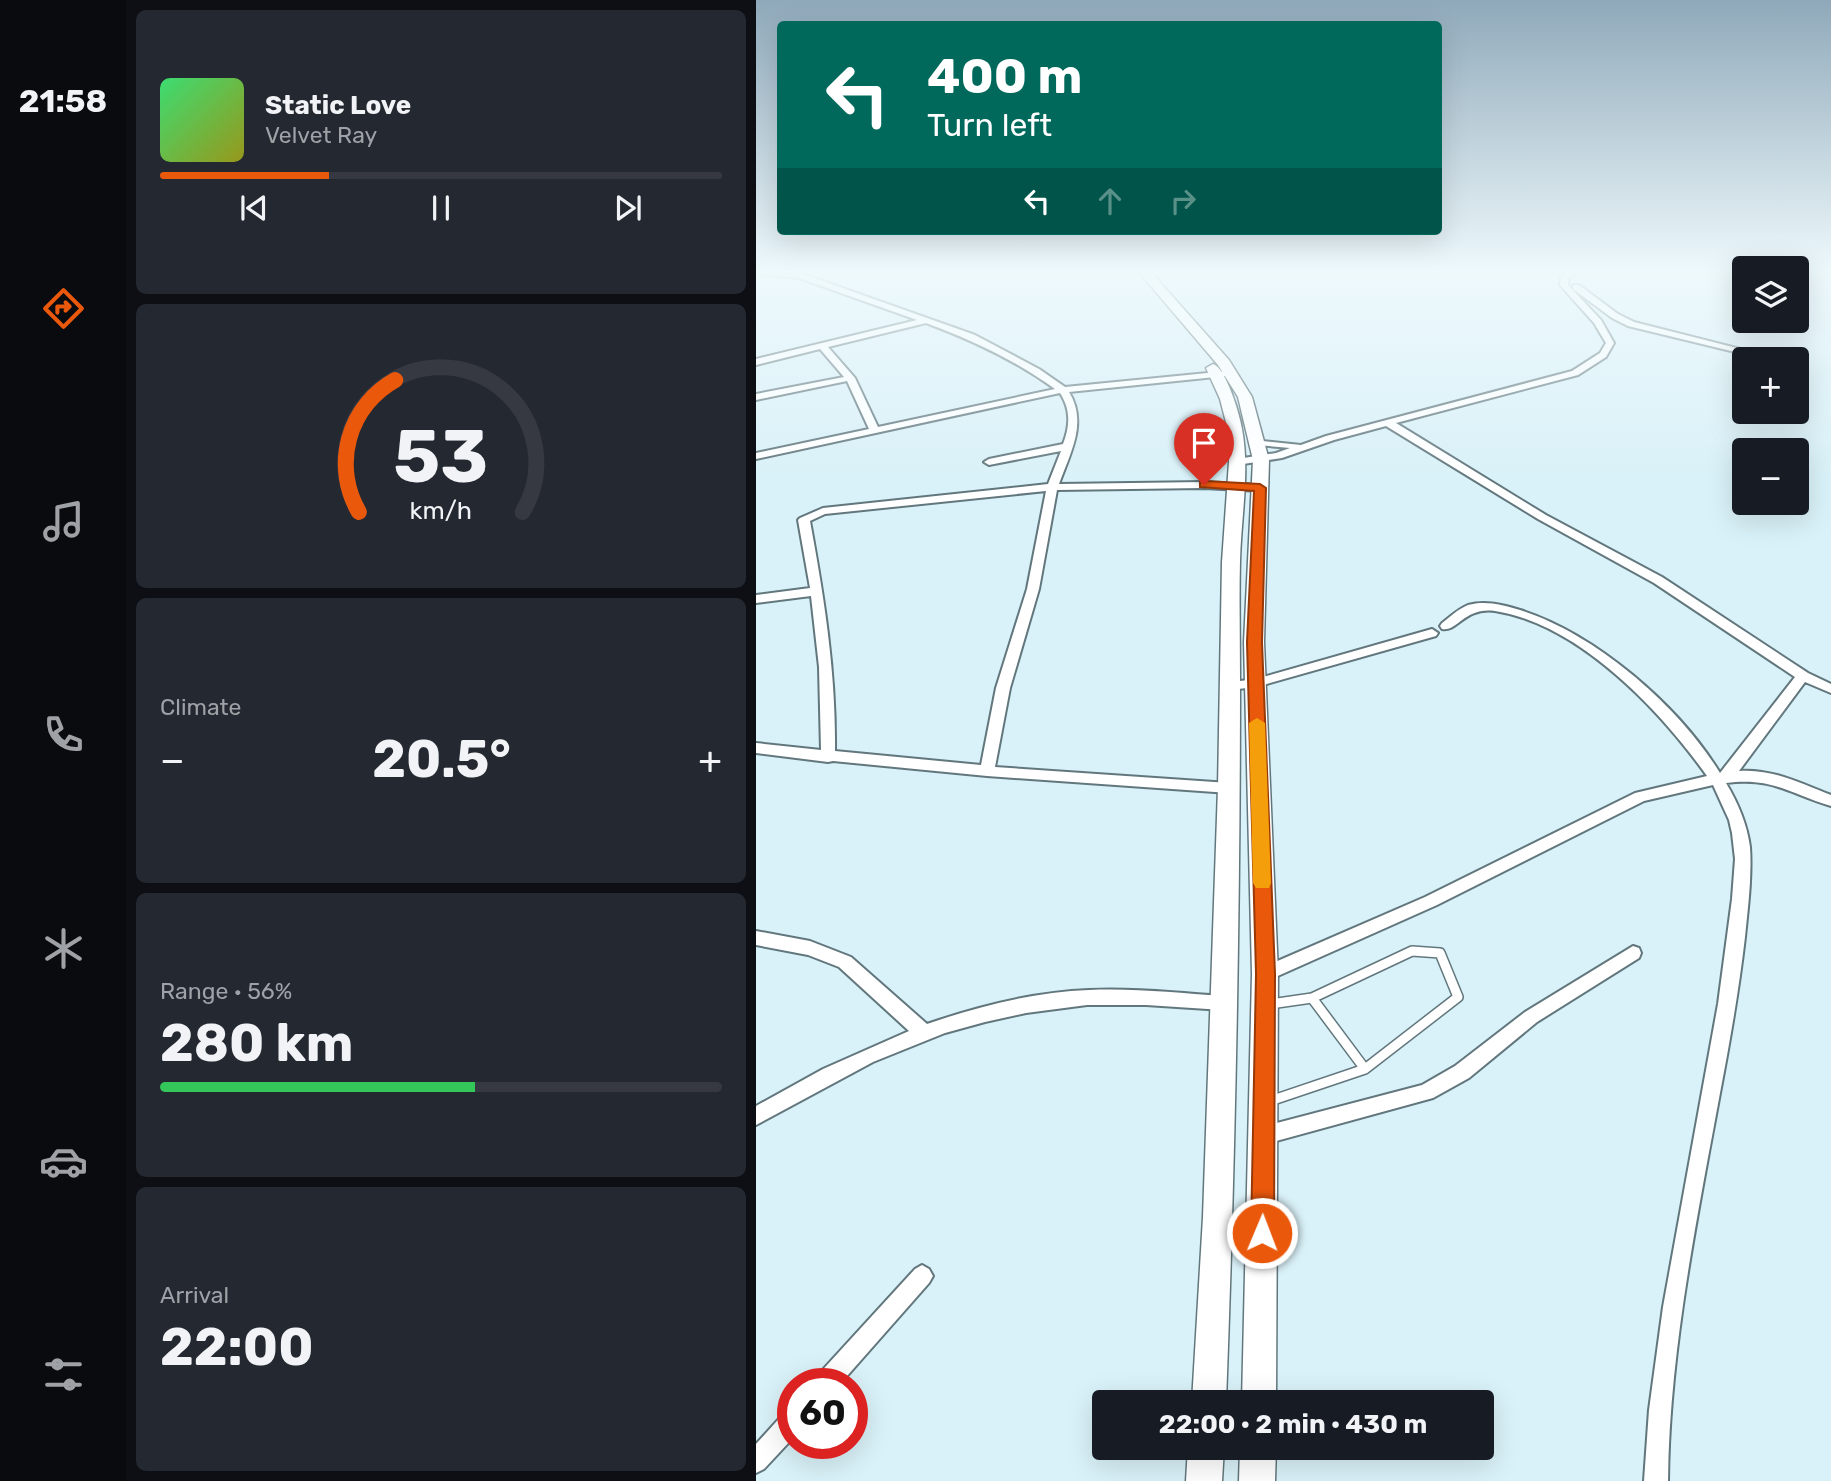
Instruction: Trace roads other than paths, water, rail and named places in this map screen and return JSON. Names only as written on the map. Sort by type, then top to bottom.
[{"type":"main road","points":[[1193,340],[1245,397],[1259,451],[1260,488],[1255,558],[1256,683],[1265,974],[1265,1135],[1259,1390]]},
{"type":"main road","points":[[1198,340],[1223,373],[1223,386],[1235,430],[1237,462],[1231,562],[1229,788],[1218,1217],[1210,1390]]},
{"type":"main road","points":[[1204,1481],[1205,1460]]},
{"type":"main road","points":[[1257,1481],[1258,1460]]},
{"type":"street","points":[[756,362],[846,340]]},
{"type":"street","points":[[978,340],[991,345],[1063,390],[1074,414],[1074,428],[1052,487],[1039,566],[1003,688],[987,771]]},
{"type":"street","points":[[1237,462],[1259,451],[1309,445],[1570,376],[1603,355],[1609,340]]},
{"type":"street","points":[[1698,340],[1732,348]]},
{"type":"street","points":[[822,346],[850,378],[875,431]]},
{"type":"street","points":[[756,456],[1063,390],[1223,373]]},
{"type":"street","points":[[756,397],[850,378]]},
{"type":"street","points":[[1390,424],[1542,517],[1658,580],[1803,676],[1831,689]]},
{"type":"street","points":[[1259,451],[1309,445]]},
{"type":"street","points":[[989,462],[1068,446]]},
{"type":"street","points":[[828,757],[825,650],[818,591],[804,520],[815,513],[1052,487],[1204,485],[1260,488]]},
{"type":"street","points":[[756,599],[818,591]]},
{"type":"street","points":[[1229,686],[1256,683],[1439,629],[1472,608],[1490,608],[1544,624],[1578,641],[1621,674],[1722,778],[1741,839],[1741,891],[1730,993],[1682,1240],[1657,1435],[1656,1481]]},
{"type":"street","points":[[1722,778],[1803,676]]},
{"type":"street","points":[[756,748],[987,771],[1229,788]]},
{"type":"street","points":[[1265,974],[1431,901],[1613,808],[1640,797],[1722,778],[1751,775],[1784,782],[1831,801]]},
{"type":"street","points":[[756,938],[810,948],[845,962],[923,1032]]},
{"type":"street","points":[[1265,1135],[1426,1092],[1446,1083],[1531,1017],[1633,953]]},
{"type":"street","points":[[756,1116],[841,1068],[923,1032],[1012,1007],[1070,999],[1133,998],[1223,1003]]},
{"type":"street","points":[[839,1368],[922,1276]]},
{"type":"street","points":[[756,1461],[777,1438]]},
{"type":"lane","points":[[1263,1103],[1365,1069],[1458,997],[1440,953],[1412,951],[1312,998],[1264,1005]]},
{"type":"lane","points":[[1312,998],[1365,1069]]}]
